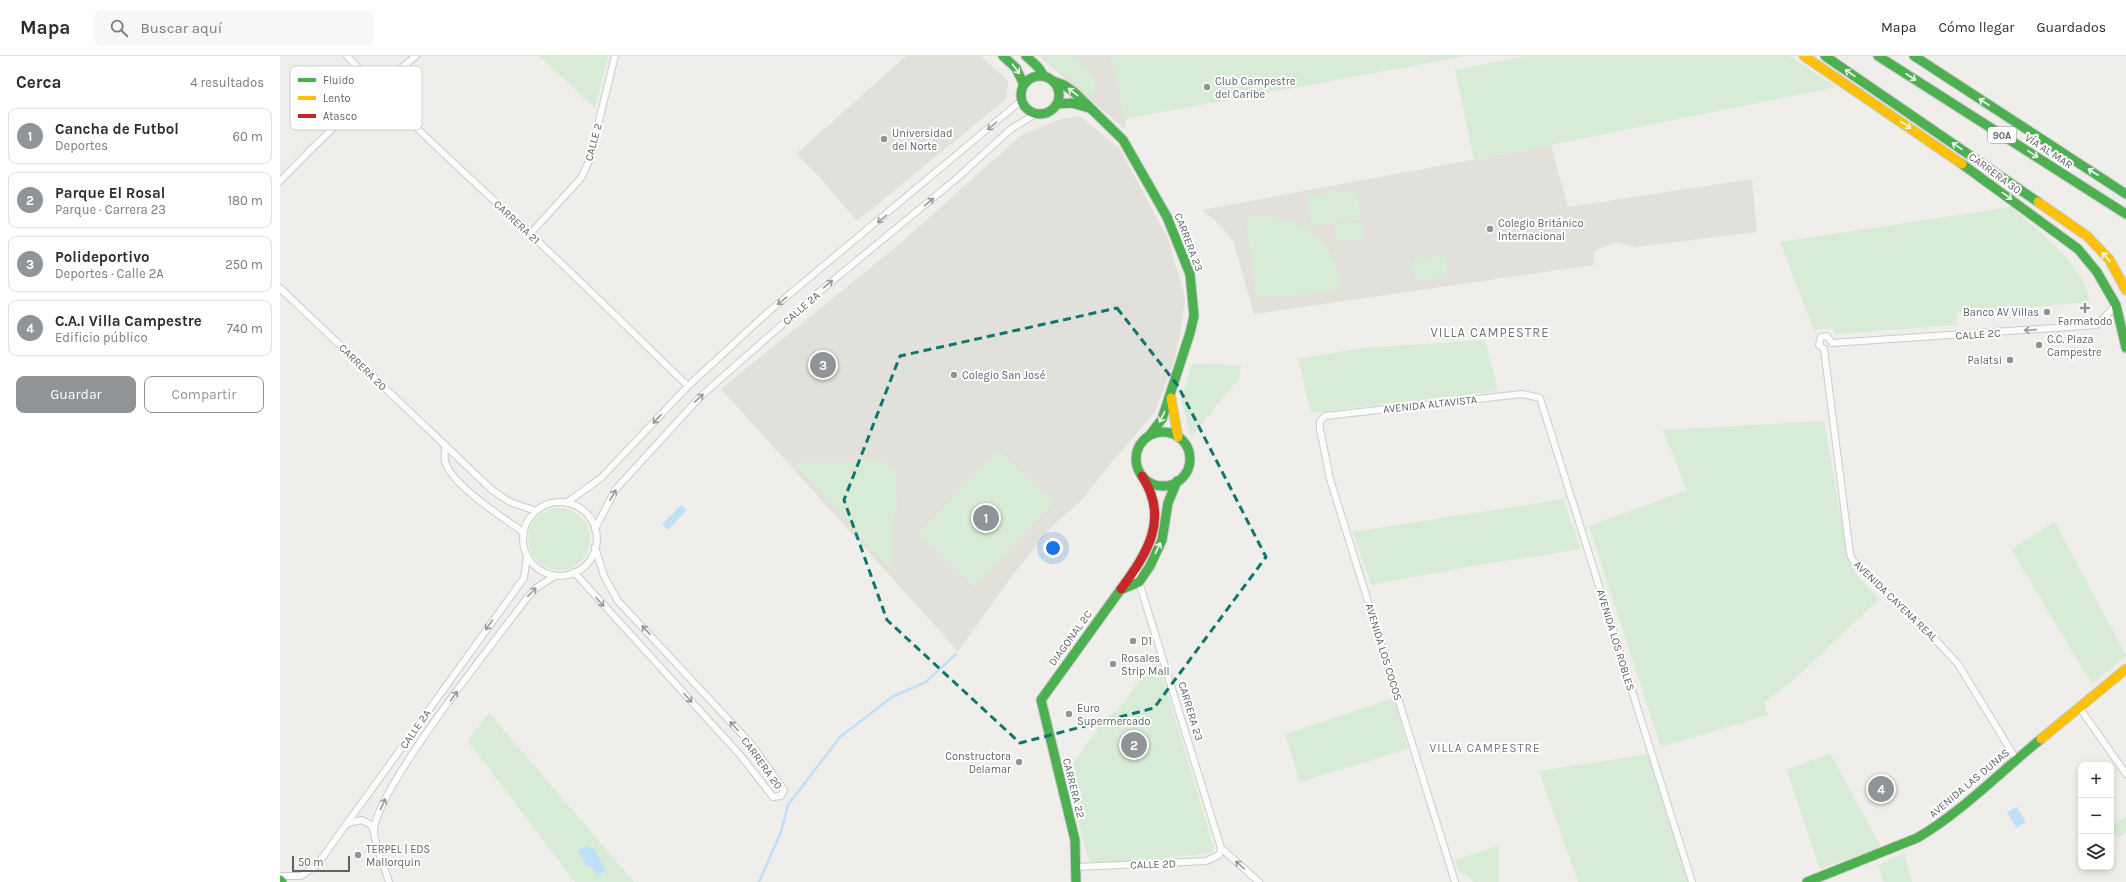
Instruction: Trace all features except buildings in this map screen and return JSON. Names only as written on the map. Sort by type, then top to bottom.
[{"type":"main road","points":[[1003,56],[1016,68],[1024,85],[1022,100],[1026,108],[1036,114],[1051,111],[1058,104],[1058,89],[1053,81],[1044,76],[1038,67],[1026,56]]},
{"type":"main road","name":"CARRERA 30","points":[[1804,56],[1976,173],[2062,236],[2088,260],[2116,305],[2126,348]]},
{"type":"main road","name":"CARRERA 30","points":[[1825,56],[2087,236],[2109,259],[2126,290]]},
{"type":"main road","name":"VÍA AL MAR","points":[[1878,56],[2126,215]]},
{"type":"main road","name":"VÍA AL MAR","points":[[1914,56],[2126,194]]},
{"type":"main road","points":[[1024,85],[1030,79],[1044,76]]},
{"type":"main road","name":"CARRERA 23","points":[[1053,81],[1064,85],[1090,107],[1117,133],[1128,147],[1167,217],[1190,274],[1194,316],[1171,396],[1162,419],[1149,436]]},
{"type":"main road","name":"CARRERA 23","points":[[1058,104],[1078,104],[1098,115]]},
{"type":"main road","name":"CARRERA 23","points":[[1171,396],[1178,437]]},
{"type":"main road","points":[[1120,590],[1139,582],[1150,566],[1162,540],[1168,503],[1177,481],[1186,472],[1189,459],[1186,447],[1178,437],[1164,432],[1149,436],[1142,442],[1137,450],[1137,468],[1152,492],[1154,521],[1150,539],[1135,570]]},
{"type":"main road","points":[[1142,476],[1155,485],[1163,486],[1177,481]]},
{"type":"main road","name":"DIAGONAL 2C","points":[[1041,700],[1135,570]]},
{"type":"main road","name":"AVENIDA LAS DUNAS","points":[[1807,882],[1931,831],[1984,789],[2016,759],[2126,669]]},
{"type":"main road","name":"CARRERA 22","points":[[1041,700],[1075,840],[1077,867],[1076,882]]},
{"type":"street","name":"CARRERA 21","points":[[347,56],[356,66]]},
{"type":"street","points":[[404,66],[416,56]]},
{"type":"street","name":"CALLE 2","points":[[530,234],[581,178],[589,161],[615,56]]},
{"type":"street","name":"CALLE 2A","points":[[566,503],[601,478],[688,386],[768,313],[1022,100]]},
{"type":"street","name":"CALLE 2A","points":[[595,529],[615,490],[700,397],[819,292],[956,180],[1012,128],[1036,114]]},
{"type":"street","points":[[280,181],[329,130]]},
{"type":"street","name":"CARRERA 21","points":[[419,130],[688,386]]},
{"type":"street","name":"CARRERA 20","points":[[280,288],[445,446],[503,498],[518,506],[536,511]]},
{"type":"street","name":"CALLE 2C","points":[[1832,343],[1964,336],[2097,325],[2116,305]]},
{"type":"street","points":[[1825,336],[1829,337],[1832,343],[1830,347],[1824,349],[1818,343],[1821,337],[1825,336]]},
{"type":"street","name":"AVENIDA CAYENA REAL","points":[[1824,349],[1850,554],[1853,561],[1895,599],[1958,664],[2016,759]]},
{"type":"street","name":"AVENIDA ALTAVISTA","points":[[1320,420],[1325,416],[1522,394],[1540,398]]},
{"type":"street","name":"AVENIDA LOS ROBLES","points":[[1540,398],[1692,882]]},
{"type":"street","name":"AVENIDA LOS COCOS","points":[[1320,420],[1320,429],[1330,479],[1455,882]]},
{"type":"street","points":[[445,446],[445,461],[456,478],[480,501],[523,532]]},
{"type":"street","points":[[556,502],[566,503],[584,512],[595,529],[595,547],[588,563],[567,575],[555,576],[544,572],[534,565],[527,556],[523,544],[523,532],[528,520],[536,511],[545,505],[556,502]]},
{"type":"street","name":"CARRERA 20","points":[[574,572],[741,756],[773,797],[781,796],[784,790],[752,745],[618,601],[604,576],[595,547]]},
{"type":"street","name":"CALLE 2A","points":[[280,876],[292,877],[309,872],[317,865],[524,578],[527,556]]},
{"type":"street","name":"CARRERA 23","points":[[1135,570],[1221,848]]},
{"type":"street","name":"CALLE 2A","points":[[374,831],[380,808],[396,778],[448,704],[527,598],[536,588],[555,576]]},
{"type":"street","points":[[2079,707],[2126,774]]},
{"type":"street","points":[[348,823],[362,820],[371,825],[389,882]]},
{"type":"street","points":[[1221,848],[1259,882]]},
{"type":"street","name":"CALLE 2D","points":[[1077,867],[1206,861],[1219,855],[1221,848]]},
{"type":"highlighted area","points":[[1117,308],[1178,386],[1266,557],[1154,708],[1020,743],[887,620],[844,500],[900,356]]},
{"type":"shaded area","name":"Universidad del Norte","points":[[906,56],[981,56],[1008,81],[1006,99],[857,221],[822,180],[796,154]]},
{"type":"shaded area","points":[[1039,56],[1111,56],[1125,119],[1125,129]]},
{"type":"shaded area","name":"Colegio San José","points":[[1080,116],[1120,149],[1168,239],[1185,298],[1181,330],[1174,361],[1155,412],[1110,464],[1082,500],[1052,526],[1009,580],[958,651],[721,389],[902,242],[1020,136],[1058,120]]},
{"type":"shaded area","name":"Colegio Británico Internacional","points":[[1551,145],[1568,207],[1752,179],[1757,232],[1635,247],[1616,242],[1594,251],[1594,265],[1254,314],[1233,241],[1222,227],[1202,210]]},
{"type":"green space","points":[[539,56],[608,56],[595,108]]},
{"type":"green space","points":[[1043,56],[1075,56],[1088,70],[1094,81],[1095,92],[1092,97]]},
{"type":"green space","name":"Club Campestre del Caribe","points":[[1111,56],[1466,56],[1125,119]]},
{"type":"green space","points":[[1525,56],[1790,56],[1836,87],[1551,145],[1474,159],[1455,70]]},
{"type":"green space","points":[[1357,190],[1361,220],[1311,226],[1306,196]]},
{"type":"green space","points":[[2011,207],[2047,238],[2070,262],[2079,274],[2086,288],[2090,302],[1956,313],[1957,325],[1835,334],[1833,328],[1814,330],[1780,242]]},
{"type":"green space","points":[[1253,216],[1284,220],[1298,225],[1311,232],[1321,241],[1330,253],[1336,267],[1340,283],[1335,291],[1259,298],[1256,293],[1246,225],[1248,220]]},
{"type":"green space","points":[[1361,222],[1364,238],[1337,242],[1334,226]]},
{"type":"green space","points":[[1446,256],[1448,277],[1415,280],[1413,259]]},
{"type":"green space","points":[[1485,340],[1498,391],[1311,413],[1298,359],[1362,348]]},
{"type":"green space","points":[[1192,364],[1241,365],[1240,377],[1191,437],[1181,400]]},
{"type":"green space","points":[[1824,421],[1848,558],[1857,575],[1879,599],[1798,676],[1764,703],[1768,715],[1661,747],[1589,526],[1687,490],[1663,430]]},
{"type":"green space","points":[[998,450],[1054,502],[974,587],[918,534]]},
{"type":"green space","points":[[871,459],[883,460],[896,472],[897,512],[893,517],[892,571],[793,462],[851,462]]},
{"type":"green space","points":[[1563,499],[1581,549],[1473,566],[1371,585],[1353,532]]},
{"type":"green space","points":[[553,508],[565,508],[581,517],[588,527],[590,539],[588,551],[581,561],[565,570],[553,570],[542,565],[533,556],[528,545],[528,533],[533,522],[542,513]]},
{"type":"green space","points":[[2055,522],[2126,656],[2092,684],[2011,549]]},
{"type":"green space","points":[[1157,658],[1214,848],[1211,853],[1095,865],[1089,861],[1066,773],[1106,717],[1117,711]]},
{"type":"green space","points":[[1394,698],[1408,749],[1300,782],[1285,734]]},
{"type":"green space","points":[[489,713],[634,882],[575,882],[468,741]]},
{"type":"green space","points":[[1830,753],[1881,847],[1820,869],[1787,770]]},
{"type":"green space","points":[[1649,754],[1690,882],[1578,882],[1539,771]]},
{"type":"green space","points":[[2126,816],[2126,832],[2118,838],[2114,832],[2114,825]]},
{"type":"green space","points":[[1499,845],[1499,882],[1473,882],[1465,873],[1460,874],[1455,860]]},
{"type":"green space","points":[[1904,853],[1912,882],[1883,882],[1878,865]]},
{"type":"water","points":[[681,505],[687,510],[668,530],[662,524]]},
{"type":"water","points":[[2017,807],[2026,822],[2016,828],[2007,812]]},
{"type":"water","points":[[587,846],[594,849],[606,870],[596,877],[596,872],[591,866],[588,867],[578,852],[578,850]]},
{"type":"waterway","points":[[759,882],[781,832],[788,805],[840,737],[892,697],[926,682],[956,654]]},
{"type":"traffic: fast","points":[[1003,56],[1016,68],[1024,85]]},
{"type":"traffic: fast","points":[[1026,56],[1038,67],[1044,76]]},
{"type":"traffic: fast","points":[[1825,56],[2038,202]]},
{"type":"traffic: fast","points":[[1878,56],[2126,214]]},
{"type":"traffic: fast","points":[[1914,56],[2126,194]]},
{"type":"traffic: fast","points":[[1036,76],[1044,76],[1051,79],[1056,84],[1059,95],[1056,106],[1051,111],[1044,114],[1036,114],[1029,111],[1024,106],[1021,99],[1021,91],[1024,84],[1029,79],[1036,76]]},
{"type":"traffic: fast","points":[[1053,81],[1064,85],[1074,92],[1123,140],[1167,217],[1190,274],[1194,316],[1190,333],[1162,419],[1149,436]]},
{"type":"traffic: fast","points":[[1057,104],[1072,103],[1089,108]]},
{"type":"traffic: fast","points":[[1962,164],[2078,249],[2097,272],[2116,305],[2126,348]]},
{"type":"traffic: fast","points":[[1163,432],[1173,434],[1182,440],[1188,449],[1190,459],[1188,469],[1182,478],[1173,484],[1163,486],[1153,484],[1144,478],[1138,469],[1136,459],[1138,449],[1144,440],[1153,434],[1163,432]]},
{"type":"traffic: fast","points":[[1120,590],[1139,582],[1150,566],[1162,540],[1168,503],[1177,481]]},
{"type":"traffic: fast","points":[[1076,882],[1075,840],[1041,700],[1121,589]]},
{"type":"traffic: fast","points":[[1807,882],[1917,838],[1966,804],[2041,739]]},
{"type":"traffic: slow","points":[[1804,56],[1962,164]]},
{"type":"traffic: slow","points":[[2038,202],[2087,236],[2109,259],[2126,290]]},
{"type":"traffic: slow","points":[[1171,398],[1178,437]]},
{"type":"traffic: slow","points":[[2041,739],[2126,669]]},
{"type":"traffic: jam","points":[[1121,589],[1131,576],[1146,549],[1152,535],[1155,521],[1154,507],[1150,492],[1142,476]]},
{"type":"place","name":"Club Campestre del Caribe","points":[[1207,87]]},
{"type":"place","name":"Universidad del Norte","points":[[884,139]]},
{"type":"place","name":"Colegio Británico Internacional","points":[[1490,229]]},
{"type":"place","name":"Farmatodo","points":[[2085,308]]},
{"type":"place","name":"Banco AV Villas","points":[[2047,312]]},
{"type":"place","name":"C.C. Plaza Campestre","points":[[2039,345]]},
{"type":"place","name":"Palatsi","points":[[2010,360]]},
{"type":"place","name":"Polideportivo","points":[[823,365]]},
{"type":"place","name":"Colegio San José","points":[[954,375]]},
{"type":"place","name":"Cancha de Futbol","points":[[986,518]]},
{"type":"place","name":"D1","points":[[1133,641]]},
{"type":"place","name":"Rosales Strip Mall","points":[[1113,664]]},
{"type":"place","name":"Euro Supermercado","points":[[1069,714]]},
{"type":"place","name":"Parque El Rosal","points":[[1134,745]]},
{"type":"place","name":"Constructora Delamar","points":[[1019,762]]},
{"type":"place","name":"C.A.I Villa Campestre","points":[[1881,789]]},
{"type":"place","name":"TERPEL | EDS Mallorquin","points":[[358,855]]},
{"type":"district","name":"VILLA CAMPESTRE","points":[[1490,332]]},
{"type":"district","name":"VILLA CAMPESTRE","points":[[1485,748]]}]
